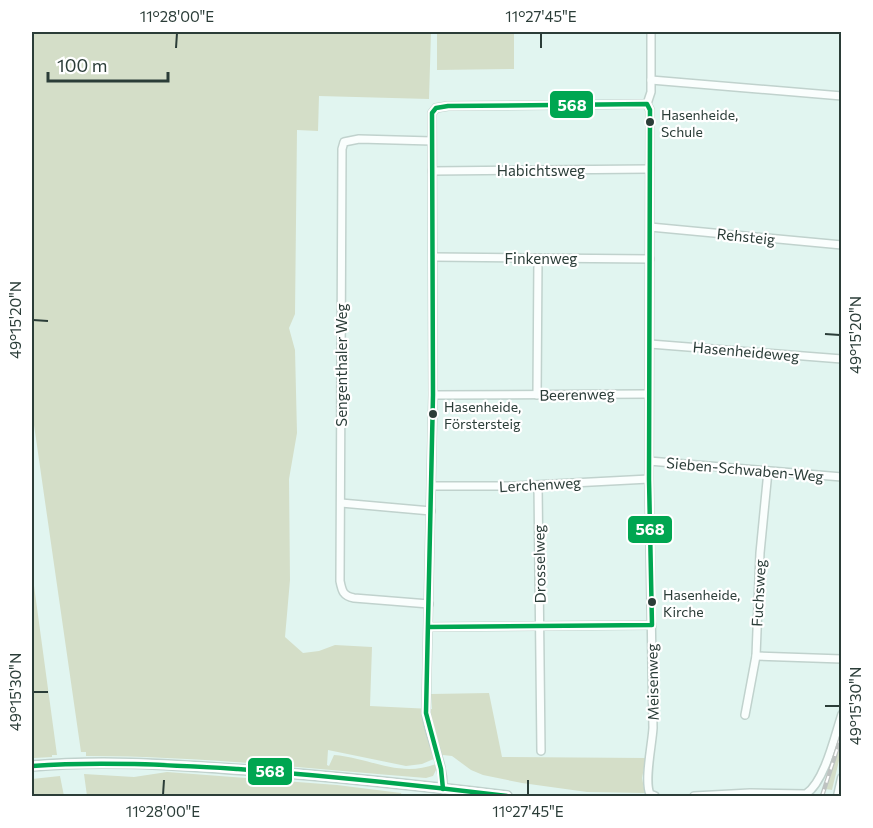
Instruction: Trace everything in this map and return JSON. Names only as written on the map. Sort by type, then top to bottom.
[{"type":"main road","points":[[33,766],[106,762],[311,774],[507,796]]},
{"type":"street","name":"Meisenweg","points":[[651,32],[651,96],[647,104],[650,110],[649,479],[653,728],[647,783],[652,795]]},
{"type":"street","points":[[651,80],[842,96]]},
{"type":"street","points":[[444,789],[443,771],[434,748],[426,713],[433,395],[431,116],[434,109],[448,106],[647,104]]},
{"type":"street","name":"Sengenthaler Weg","points":[[429,604],[354,598],[346,596],[342,591],[340,581],[340,231],[342,149],[346,140],[432,141]]},
{"type":"street","name":"Habichtsweg","points":[[432,171],[650,169]]},
{"type":"street","name":"Rehsteig","points":[[650,227],[842,245]]},
{"type":"street","name":"Finkenweg","points":[[433,257],[650,259]]},
{"type":"street","points":[[537,395],[538,258]]},
{"type":"street","name":"Hasenheideweg","points":[[650,344],[842,359]]},
{"type":"street","name":"Beerenweg","points":[[433,395],[649,394]]},
{"type":"street","name":"Sieben-Schwaben-Weg","points":[[649,461],[842,477]]},
{"type":"street","name":"Fuchsweg","points":[[745,715],[756,656],[759,575],[768,471]]},
{"type":"street","name":"Lerchenweg","points":[[431,486],[538,485],[649,479]]},
{"type":"street","name":"Drosselweg","points":[[538,485],[541,751]]},
{"type":"street","points":[[341,502],[430,511]]},
{"type":"street","points":[[429,627],[652,625]]},
{"type":"street","points":[[756,656],[842,659]]},
{"type":"street","points":[[694,796],[806,794],[812,789],[826,761],[842,714]]},
{"type":"street","points":[[838,796],[842,778]]},
{"type":"green space","points":[[32,32],[431,32],[429,99],[319,96],[318,131],[297,130],[295,314],[289,328],[295,350],[297,433],[289,479],[290,580],[285,637],[303,653],[319,651],[335,645],[372,647],[370,706],[432,709],[431,694],[489,693],[502,757],[646,758],[642,778],[645,793],[587,792],[522,783],[483,775],[471,770],[452,756],[443,755],[422,764],[406,766],[328,750],[327,765],[329,766],[334,755],[397,768],[423,768],[436,764],[433,776],[426,778],[214,761],[86,756],[86,752],[81,752],[32,411]]},
{"type":"green space","points":[[437,32],[514,32],[514,69],[437,70]]},
{"type":"green space","points":[[32,571],[57,755],[34,758],[32,761]]},
{"type":"green space","points":[[841,742],[841,752],[832,790],[826,789]]},
{"type":"green space","points":[[167,772],[337,785],[401,793],[402,796],[87,796],[84,774],[134,777]]},
{"type":"green space","points":[[60,776],[64,796],[32,796],[32,779]]},
{"type":"railway","points":[[822,796],[842,734]]},
{"type":"transit line","name":"568","points":[[429,627],[652,625],[649,479],[650,110],[647,104],[448,106],[436,108],[432,113],[433,395],[426,713],[441,769],[443,789]]},
{"type":"transit line","name":"568","points":[[32,766],[109,764],[238,769],[507,796]]},
{"type":"place","name":"Hasenheide, Schule","points":[[650,122]]},
{"type":"place","name":"Hasenheide, Förstersteig","points":[[433,414]]},
{"type":"place","name":"Hasenheide, Kirche","points":[[652,602]]}]
